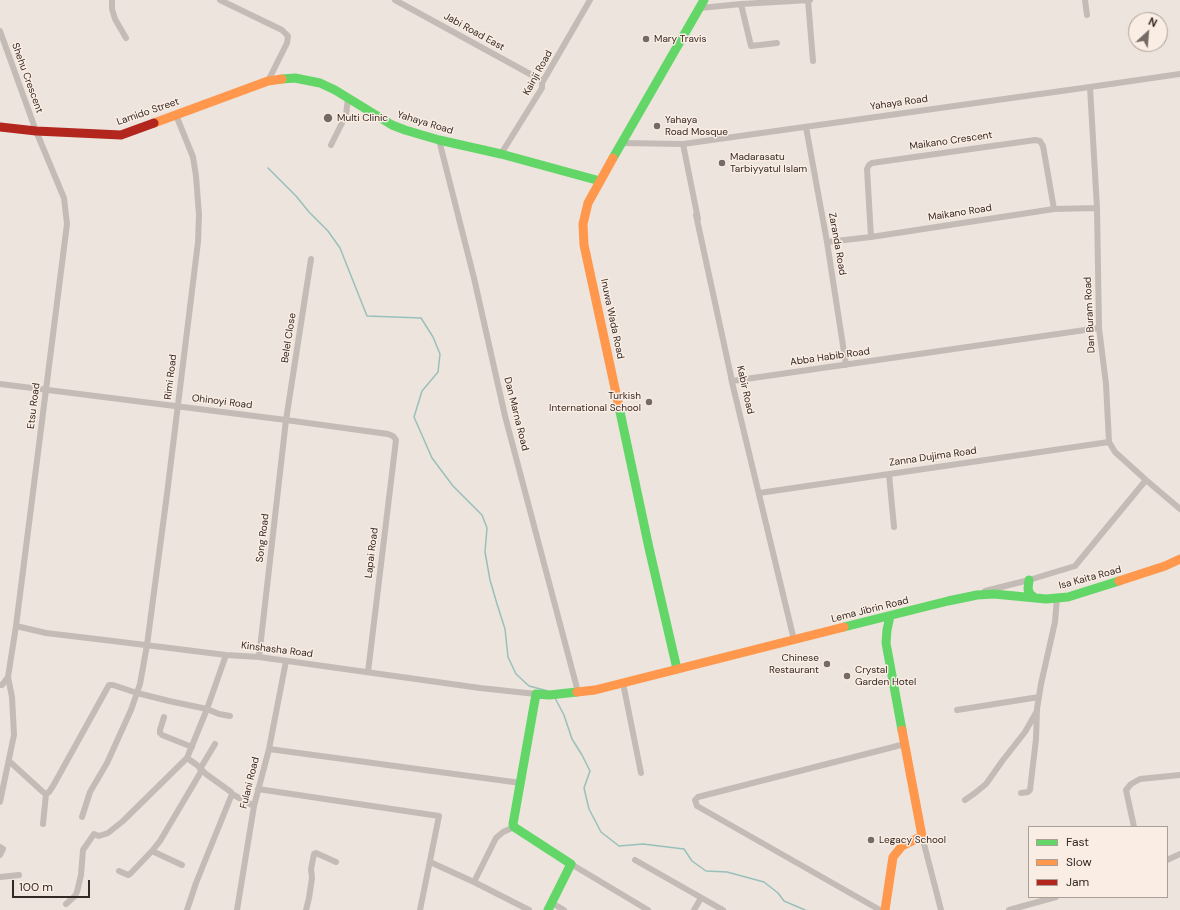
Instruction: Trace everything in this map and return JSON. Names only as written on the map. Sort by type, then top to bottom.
[{"type":"street","points":[[112,0],[112,9],[115,19],[126,38]]},
{"type":"street","points":[[220,0],[282,30],[288,36],[287,43],[268,81]]},
{"type":"street","name":"Jabi Road East","points":[[395,0],[541,80],[542,83]]},
{"type":"street","name":"Kainji Road","points":[[501,154],[542,88],[542,83],[590,0]]},
{"type":"street","points":[[702,4],[741,4],[809,0],[813,61]]},
{"type":"street","points":[[1084,0],[1087,15]]},
{"type":"street","name":"Inuwa Wada Road","points":[[677,669],[649,548],[584,245],[583,224],[588,203],[702,4]]},
{"type":"street","points":[[741,4],[751,46],[777,44]]},
{"type":"street","name":"Shehu Crescent","points":[[0,31],[36,131]]},
{"type":"street","name":"Yahaya Road","points":[[621,143],[683,144],[1090,88],[1180,74]]},
{"type":"street","name":"Yahaya Road","points":[[252,86],[268,81],[295,78],[320,83],[392,125],[439,140],[501,154],[600,181]]},
{"type":"street","name":"Lamido Street","points":[[0,127],[36,131],[121,135],[252,86]]},
{"type":"street","name":"Dan Buram Road","points":[[1090,88],[1097,208],[1099,328],[1106,384],[1109,442]]},
{"type":"street","points":[[331,145],[346,115],[348,98]]},
{"type":"street","name":"Rimi Road","points":[[82,817],[90,792],[107,763],[128,717],[140,684],[147,645],[198,242],[199,215],[193,157],[176,115]]},
{"type":"street","name":"Zaranda Road","points":[[806,127],[827,242],[846,365]]},
{"type":"street","name":"Etsu Road","points":[[8,678],[16,626],[67,224],[64,198],[36,131]]},
{"type":"street","name":"Dan Marna Road","points":[[439,140],[474,278],[505,416],[578,692]]},
{"type":"street","name":"Maikano Crescent","points":[[871,237],[867,169],[872,163],[1035,140],[1040,141],[1043,146],[1054,209]]},
{"type":"street","name":"Kabir Road","points":[[683,144],[732,381],[794,640]]},
{"type":"street","name":"Maikano Road","points":[[827,242],[871,237],[1054,209],[1097,208]]},
{"type":"street","points":[[696,215],[732,381]]},
{"type":"street","name":"Belel Close","points":[[286,420],[311,259]]},
{"type":"street","name":"Abba Habib Road","points":[[732,381],[1099,328]]},
{"type":"street","name":"Ohinoyi Road","points":[[0,384],[286,420],[388,434],[393,436]]},
{"type":"street","name":"Song Road","points":[[259,657],[286,420]]},
{"type":"street","name":"Lapai Road","points":[[368,672],[396,440],[393,436]]},
{"type":"street","points":[[1109,442],[1115,452],[1180,509]]},
{"type":"street","name":"Zanna Dujima Road","points":[[759,493],[1109,442]]},
{"type":"street","points":[[890,474],[894,528]]},
{"type":"street","name":"Lema Jibrin Road","points":[[536,694],[549,695],[595,690],[890,616],[1029,580],[1075,566],[1146,480]]},
{"type":"street","name":"Isa Kaita Road","points":[[948,601],[977,595],[994,594],[1046,599],[1068,597],[1165,566],[1180,559]]},
{"type":"street","name":"Isa Kaita Road","points":[[1165,566],[1180,566]]},
{"type":"street","points":[[1029,580],[1028,589],[1034,598]]},
{"type":"street","points":[[1021,793],[1028,792],[1030,790],[1039,697],[1055,622],[1057,598]]},
{"type":"street","points":[[890,616],[886,643],[922,836],[941,910]]},
{"type":"street","name":"Kinshasha Road","points":[[16,626],[46,633],[226,655],[259,657],[480,688],[536,694]]},
{"type":"street","points":[[66,904],[75,896],[77,892],[81,875],[83,850],[94,834],[99,836],[108,833],[123,821],[188,758],[226,655]]},
{"type":"street","name":"Fulani Road","points":[[237,910],[254,806],[269,749],[286,661]]},
{"type":"street","points":[[0,685],[2,685],[8,678]]},
{"type":"street","points":[[0,802],[14,735],[12,698],[8,678]]},
{"type":"street","points":[[623,683],[641,773]]},
{"type":"street","points":[[43,824],[46,794],[53,786],[109,685],[169,702],[207,709],[219,714],[230,716]]},
{"type":"street","points":[[514,827],[513,824],[536,694]]},
{"type":"street","points":[[957,710],[1039,697]]},
{"type":"street","points":[[964,800],[976,793],[986,784],[1025,732],[1038,709]]},
{"type":"street","points":[[164,718],[160,730],[162,735],[192,746]]},
{"type":"street","points":[[118,871],[130,874],[160,841],[215,744]]},
{"type":"street","points":[[880,910],[697,806],[695,800],[698,797],[905,744]]},
{"type":"street","points":[[269,749],[521,783]]},
{"type":"street","points":[[188,758],[232,794],[254,806]]},
{"type":"street","points":[[9,761],[46,794]]},
{"type":"street","points":[[1134,826],[1126,790],[1131,784],[1140,780],[1180,775]]},
{"type":"street","points":[[258,789],[439,816],[420,910]]},
{"type":"street","points":[[187,910],[196,883],[232,794]]},
{"type":"street","points":[[514,827],[639,908],[648,910]]},
{"type":"street","points":[[474,882],[496,838],[503,832],[514,827]]},
{"type":"street","points":[[885,910],[893,857],[902,846],[922,836]]},
{"type":"street","points":[[0,847],[3,849],[0,855]]},
{"type":"street","points":[[152,851],[182,865]]},
{"type":"street","points":[[306,910],[312,878],[311,869],[314,854],[316,853],[336,862]]},
{"type":"street","points":[[1168,860],[1180,854]]},
{"type":"street","points":[[635,860],[722,910]]},
{"type":"street","points":[[430,862],[474,882],[528,910]]},
{"type":"street","points":[[564,910],[550,906],[571,864]]},
{"type":"street","points":[[0,877],[18,874]]},
{"type":"street","points":[[694,910],[701,898]]},
{"type":"street","points":[[1009,910],[1052,898]]},
{"type":"waterway","points":[[268,168],[328,231],[340,248],[367,316],[421,318],[433,337],[440,354],[438,372],[422,391],[414,417],[432,458],[453,486],[482,515],[487,528],[485,552],[490,580],[505,629],[508,657],[516,674],[529,686],[548,691]]},
{"type":"waterway","points":[[555,698],[564,715],[572,739],[590,771],[584,788],[589,809],[601,832],[619,846],[643,844],[684,849],[692,861],[706,871],[727,872],[764,882],[778,893],[784,901],[805,910]]},
{"type":"traffic: fast","points":[[613,158],[704,0]]},
{"type":"traffic: fast","points":[[282,79],[295,78],[320,83],[335,90],[392,125],[405,130],[600,181]]},
{"type":"traffic: fast","points":[[619,407],[677,669]]},
{"type":"traffic: fast","points":[[1029,580],[1028,589],[1030,594],[1035,598]]},
{"type":"traffic: fast","points":[[844,627],[977,595],[994,594],[1046,599],[1068,597],[1119,581]]},
{"type":"traffic: fast","points":[[890,616],[886,643],[902,730]]},
{"type":"traffic: fast","points":[[548,910],[571,864],[514,827],[513,824],[536,694],[549,695],[577,692]]},
{"type":"traffic: slow","points":[[154,123],[268,81],[282,79]]},
{"type":"traffic: slow","points":[[613,158],[588,203],[583,224],[584,245],[619,407]]},
{"type":"traffic: slow","points":[[1119,581],[1165,566],[1180,559]]},
{"type":"traffic: slow","points":[[577,692],[595,690],[844,627]]},
{"type":"traffic: slow","points":[[885,910],[893,857],[902,846],[922,836],[902,730]]},
{"type":"traffic: jam","points":[[0,127],[36,131],[121,135],[154,123]]},
{"type":"place","name":"Mary Travis","points":[[646,39]]},
{"type":"place","name":"Multi Clinic","points":[[328,118]]},
{"type":"place","name":"Yahaya Road Mosque","points":[[657,126]]},
{"type":"place","name":"Madarasatu Tarbiyyatul Islam","points":[[722,163]]},
{"type":"place","name":"Turkish International School","points":[[649,402]]},
{"type":"place","name":"Chinese Restaurant","points":[[827,664]]},
{"type":"place","name":"Crystal Garden Hotel","points":[[847,676]]},
{"type":"place","name":"Legacy School","points":[[871,840]]}]
